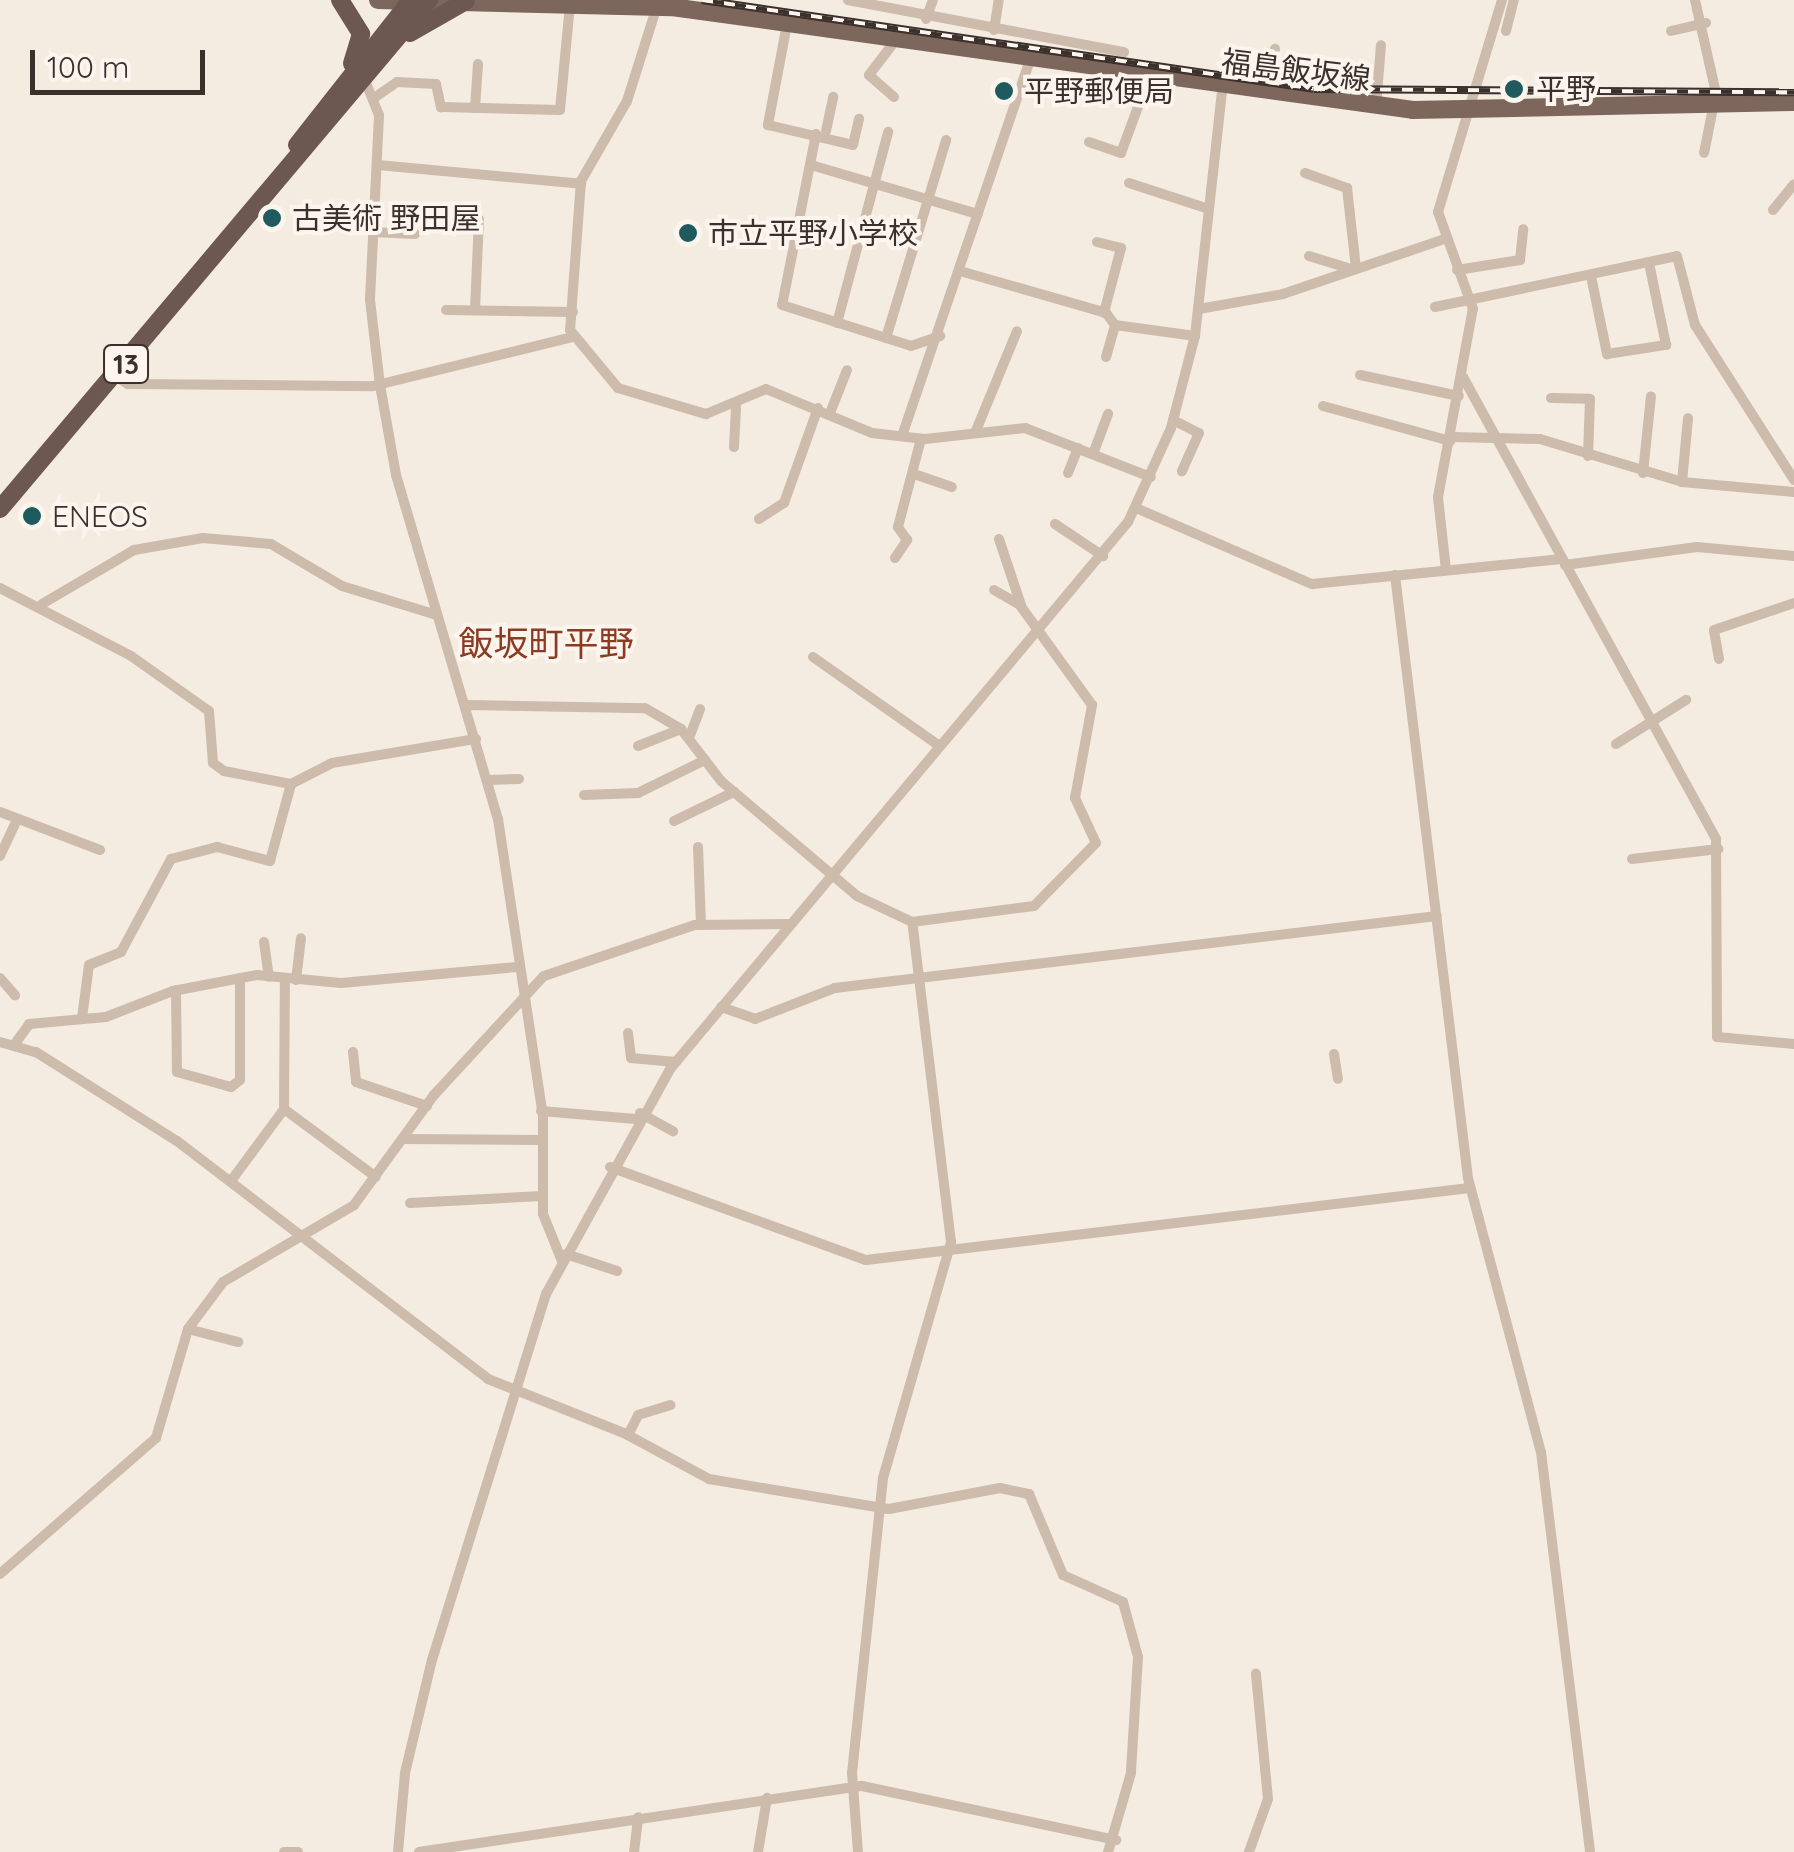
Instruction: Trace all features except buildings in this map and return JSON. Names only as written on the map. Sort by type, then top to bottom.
[{"type":"highway","points":[[295,148],[361,45],[356,15],[340,0]]},
{"type":"highway","name":"13","points":[[250,216],[295,148],[419,1]]},
{"type":"highway","name":"13","points":[[0,509],[250,216],[372,90],[419,1]]},
{"type":"highway","points":[[398,40],[466,1]]},
{"type":"main road","name":"福島飯坂線","points":[[378,0],[668,4],[1222,90],[1376,107],[1794,102]]},
{"type":"street","points":[[848,0],[885,12],[1124,52]]},
{"type":"street","points":[[885,12],[889,0]]},
{"type":"street","points":[[926,19],[932,0]]},
{"type":"street","points":[[994,30],[998,0]]},
{"type":"street","points":[[1446,570],[1438,497],[1459,396],[1472,303],[1442,240],[1439,204],[1472,108],[1502,0]]},
{"type":"street","points":[[1506,31],[1514,0]]},
{"type":"street","points":[[1695,0],[1706,23],[1715,105],[1704,152]]},
{"type":"street","points":[[564,1257],[542,1196],[542,1110],[488,780],[437,615],[380,385],[373,232],[378,164],[372,90],[396,82],[436,84],[441,107],[560,110],[570,2]]},
{"type":"street","points":[[668,4],[627,101],[580,184],[572,338],[633,398],[706,414],[736,407],[766,388],[902,436],[921,439],[1017,427],[1151,477]]},
{"type":"street","points":[[1671,31],[1706,23]]},
{"type":"street","points":[[787,24],[768,125],[821,132],[853,145],[859,119]]},
{"type":"street","points":[[894,97],[869,75],[895,41]]},
{"type":"street","points":[[1376,107],[1382,45]]},
{"type":"street","points":[[1266,96],[1275,49]]},
{"type":"street","points":[[902,436],[901,419],[940,336],[1030,60]]},
{"type":"street","points":[[476,108],[478,64]]},
{"type":"street","points":[[1089,142],[1121,153],[1149,78]]},
{"type":"street","points":[[398,1852],[412,1738],[512,1388],[564,1257],[638,1116],[676,1062],[937,744],[1103,556],[1136,508],[1173,420],[1195,336],[1222,90]]},
{"type":"street","points":[[833,97],[811,165],[782,305],[911,346],[940,336]]},
{"type":"street","points":[[838,323],[879,186],[888,132]]},
{"type":"street","points":[[886,338],[946,140]]},
{"type":"street","points":[[378,164],[580,184]]},
{"type":"street","points":[[811,165],[978,214]]},
{"type":"street","points":[[1305,173],[1347,188],[1354,268]]},
{"type":"street","points":[[1129,183],[1209,209]]},
{"type":"street","points":[[1772,210],[1794,184]]},
{"type":"street","points":[[474,310],[478,218]]},
{"type":"street","points":[[1457,270],[1520,260],[1523,229]]},
{"type":"street","points":[[373,232],[415,234]]},
{"type":"street","points":[[1199,310],[1442,240]]},
{"type":"street","points":[[1097,242],[1121,248],[1104,313]]},
{"type":"street","points":[[1309,256],[1354,268]]},
{"type":"street","points":[[1435,307],[1472,303],[1677,256],[1696,325],[1794,480]]},
{"type":"street","points":[[1591,276],[1607,354],[1666,345],[1650,264]]},
{"type":"street","points":[[960,270],[1104,313],[1115,325],[1195,336]]},
{"type":"street","points":[[446,310],[572,312]]},
{"type":"street","points":[[1106,357],[1115,325]]},
{"type":"street","points":[[974,434],[1017,331]]},
{"type":"street","points":[[115,376],[128,384],[380,385],[572,338]]},
{"type":"street","points":[[759,519],[784,502],[824,410],[847,370]]},
{"type":"street","points":[[1360,374],[1459,396]]},
{"type":"street","points":[[1462,377],[1718,849],[1717,1037],[1794,1044]]},
{"type":"street","points":[[1643,473],[1651,396]]},
{"type":"street","points":[[1551,398],[1590,399],[1588,456]]},
{"type":"street","points":[[1323,406],[1450,439],[1540,438],[1682,482],[1794,492]]},
{"type":"street","points":[[734,447],[736,407]]},
{"type":"street","points":[[1093,454],[1108,414]]},
{"type":"street","points":[[1682,482],[1688,418]]},
{"type":"street","points":[[1173,420],[1198,433],[1182,471]]},
{"type":"street","points":[[895,558],[907,540],[898,527],[921,439]]},
{"type":"street","points":[[1068,473],[1078,448]]},
{"type":"street","points":[[914,474],[952,487]]},
{"type":"street","points":[[1136,508],[1312,584],[1697,546],[1794,556]]},
{"type":"street","points":[[1055,524],[1103,556]]},
{"type":"street","points":[[42,604],[134,550],[203,538],[271,544],[342,586],[437,615]]},
{"type":"street","points":[[465,706],[634,706],[685,734],[734,792],[827,878],[912,922],[1034,906],[1096,842],[1075,798],[1089,694],[1036,632],[1022,608],[1000,540]]},
{"type":"street","points":[[1395,576],[1470,1188],[1541,1452],[1590,1852]]},
{"type":"street","points":[[0,588],[42,604],[55,621],[131,656],[209,711],[216,767],[291,784],[332,764],[476,739]]},
{"type":"street","points":[[994,590],[1022,608]]},
{"type":"street","points":[[1719,658],[1714,630],[1794,603]]},
{"type":"street","points":[[813,657],[937,744]]},
{"type":"street","points":[[1616,744],[1686,700]]},
{"type":"street","points":[[638,746],[685,734],[700,709]]},
{"type":"street","points":[[584,796],[638,793],[705,760]]},
{"type":"street","points":[[488,780],[519,780]]},
{"type":"street","points":[[82,1018],[89,964],[121,952],[170,860],[216,847],[270,861],[291,784]]},
{"type":"street","points":[[674,822],[734,792]]},
{"type":"street","points":[[0,812],[100,850]]},
{"type":"street","points":[[0,856],[17,820]]},
{"type":"street","points":[[698,848],[701,924]]},
{"type":"street","points":[[1632,859],[1718,849]]},
{"type":"street","points":[[721,1006],[768,1017],[835,988],[1436,916]]},
{"type":"street","points":[[858,1852],[852,1786],[880,1508],[950,1251],[912,922]]},
{"type":"street","points":[[0,1574],[156,1438],[188,1329],[238,1268],[354,1205],[427,1106],[522,996],[564,962],[701,924],[789,924]]},
{"type":"street","points":[[230,1181],[284,1109],[291,980],[301,938]]},
{"type":"street","points":[[264,942],[269,977]]},
{"type":"street","points":[[14,1045],[29,1024],[82,1018],[176,990],[240,978],[291,980],[517,968]]},
{"type":"street","points":[[0,978],[15,995]]},
{"type":"street","points":[[176,990],[177,1072],[231,1087],[240,1080],[240,978]]},
{"type":"street","points":[[628,1033],[630,1058],[676,1062]]},
{"type":"street","points":[[0,1042],[14,1045],[230,1181],[306,1234],[465,1363],[512,1388],[628,1435],[709,1479],[880,1508],[1000,1488],[1025,1493],[1046,1516],[1064,1575],[1123,1602],[1138,1672],[1114,1847],[852,1786],[419,1852]]},
{"type":"street","points":[[353,1052],[356,1082],[427,1106]]},
{"type":"street","points":[[1334,1054],[1338,1079]]},
{"type":"street","points":[[284,1109],[376,1177]]},
{"type":"street","points":[[542,1110],[638,1116],[672,1131]]},
{"type":"street","points":[[406,1139],[542,1140]]},
{"type":"street","points":[[610,1167],[866,1260],[1470,1188]]},
{"type":"street","points":[[410,1203],[542,1196]]},
{"type":"street","points":[[564,1257],[617,1272]]},
{"type":"street","points":[[188,1329],[238,1342]]},
{"type":"street","points":[[628,1435],[638,1414],[672,1406]]},
{"type":"street","points":[[1249,1852],[1268,1798],[1256,1674]]},
{"type":"street","points":[[758,1852],[767,1798]]},
{"type":"street","points":[[634,1852],[638,1817]]},
{"type":"street","points":[[284,1852],[298,1852]]},
{"type":"railway","points":[[702,0],[1314,89],[1794,92]]},
{"type":"place","name":"平野","points":[[1514,89]]},
{"type":"place","name":"平野郵便局","points":[[1004,91]]},
{"type":"place","name":"古美術 野田屋","points":[[272,218]]},
{"type":"place","name":"市立平野小学校","points":[[688,233]]},
{"type":"place","name":"ENEOS","points":[[32,516]]},
{"type":"district","name":"飯坂町平野","points":[[546,643]]}]
